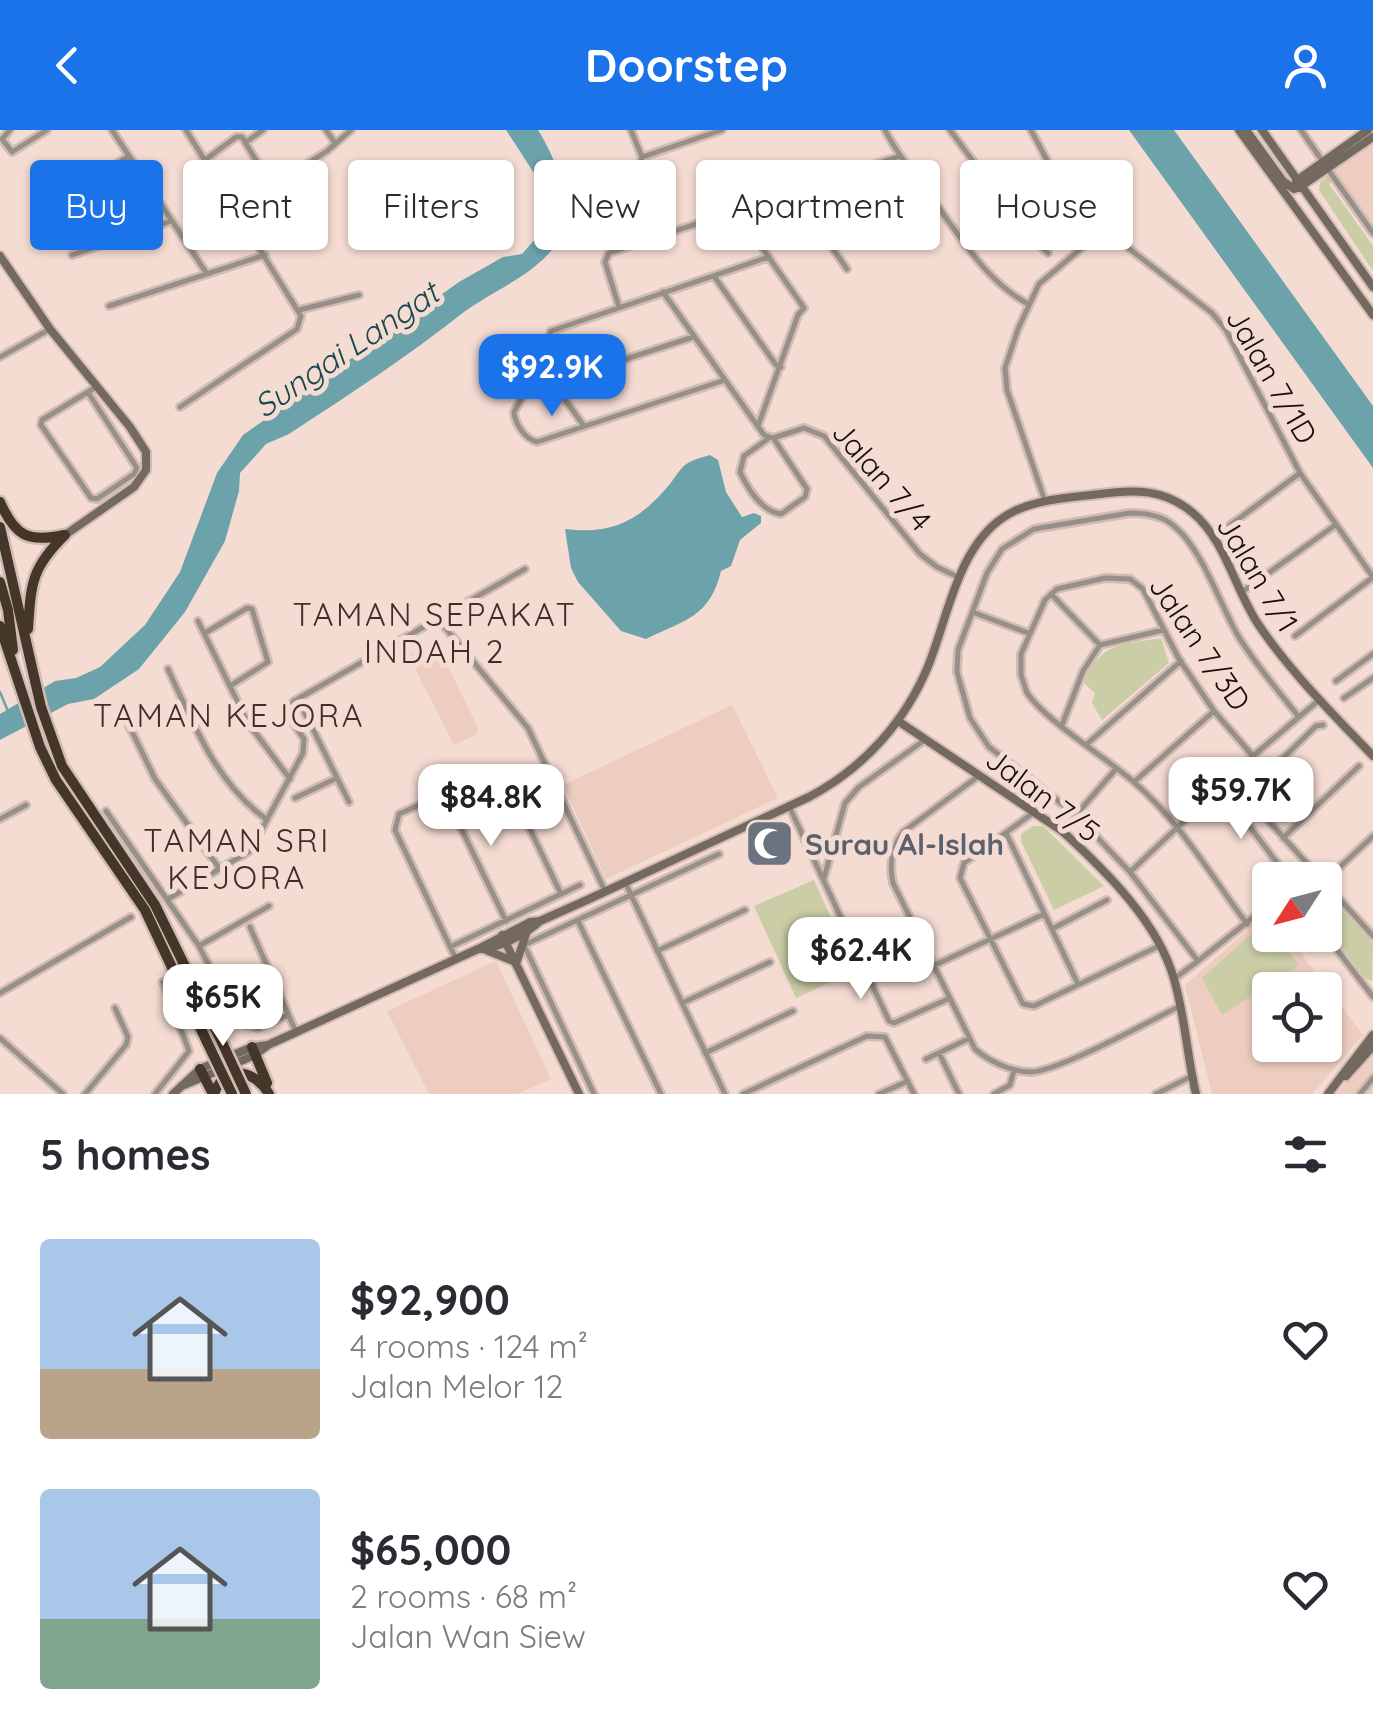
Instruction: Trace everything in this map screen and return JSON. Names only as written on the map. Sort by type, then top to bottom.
[{"type":"highway","points":[[0,502],[10,521],[26,536],[43,540],[65,535]]},
{"type":"highway","points":[[0,528],[30,664],[62,766],[169,930],[246,1094]]},
{"type":"highway","points":[[26,645],[32,580],[47,552],[65,535]]},
{"type":"highway","points":[[0,582],[8,610],[15,671]]},
{"type":"highway","points":[[0,626],[40,747],[56,780],[144,910],[232,1094]]},
{"type":"highway","points":[[253,1051],[270,1094]]},
{"type":"highway","points":[[203,1073],[214,1094]]},
{"type":"highway","points":[[214,1094],[218,1083],[240,1073],[260,1080],[270,1094]]},
{"type":"street","points":[[10,130],[2,139],[12,152],[47,130]]},
{"type":"street","points":[[112,130],[206,274]]},
{"type":"street","points":[[186,130],[205,160],[236,137],[242,137],[257,160]]},
{"type":"street","points":[[246,142],[264,130]]},
{"type":"street","points":[[326,130],[335,143]]},
{"type":"street","points":[[310,160],[351,130]]},
{"type":"street","points":[[642,156],[722,130]]},
{"type":"street","points":[[885,130],[988,275],[1028,304]]},
{"type":"street","points":[[950,130],[972,160]]},
{"type":"street","name":"Jalan 7/1D","points":[[1031,130],[1047,160]]},
{"type":"street","points":[[1243,130],[1283,181],[1297,186]]},
{"type":"street","points":[[1243,130],[1373,315]]},
{"type":"street","points":[[1262,130],[1297,186],[1373,287]]},
{"type":"street","points":[[1300,130],[1373,233]]},
{"type":"street","points":[[1343,272],[1340,260],[1295,199],[1297,186],[1368,130]]},
{"type":"street","points":[[634,131],[641,160]]},
{"type":"street","points":[[1323,162],[1373,137]]},
{"type":"street","points":[[123,160],[129,156]]},
{"type":"street","points":[[888,160],[900,156]]},
{"type":"street","points":[[1279,158],[1294,168],[1315,172]]},
{"type":"street","points":[[1314,206],[1315,172]]},
{"type":"street","points":[[163,224],[172,221]]},
{"type":"street","points":[[72,255],[86,250]]},
{"type":"street","points":[[180,407],[301,323],[299,310],[262,250]]},
{"type":"street","points":[[619,307],[605,256],[620,250]]},
{"type":"street","points":[[758,426],[798,315],[804,308],[764,250]]},
{"type":"street","points":[[834,250],[847,269]]},
{"type":"street","points":[[1045,250],[1048,253]]},
{"type":"street","points":[[1046,501],[1007,390],[1005,368],[1039,284],[1079,250]]},
{"type":"street","name":"Jalan 7/1D","points":[[1129,250],[1198,302],[1226,330],[1300,474],[1373,577]]},
{"type":"street","points":[[109,306],[265,255]]},
{"type":"street","points":[[0,256],[92,391],[137,468],[97,499],[91,498],[41,424],[92,391]]},
{"type":"street","points":[[725,380],[536,442],[521,430],[514,412],[540,365],[550,330],[769,257]]},
{"type":"street","points":[[0,280],[11,272]]},
{"type":"street","points":[[714,276],[781,367]]},
{"type":"street","points":[[663,292],[758,426],[769,437],[807,489],[805,497],[781,514],[762,505],[740,472],[744,456],[769,437]]},
{"type":"street","points":[[299,310],[358,295]]},
{"type":"street","points":[[0,358],[50,330]]},
{"type":"street","points":[[553,383],[694,336]]},
{"type":"street","points":[[540,365],[584,426]]},
{"type":"street","points":[[65,535],[134,487],[146,470],[146,452],[140,440],[92,391]]},
{"type":"street","name":"Jalan 7/4","points":[[769,437],[804,428],[824,436],[920,554],[961,578]]},
{"type":"street","points":[[1229,526],[1300,474]]},
{"type":"street","name":"Jalan 7/1","points":[[540,921],[790,806],[844,776],[868,756],[898,720],[927,668],[976,546],[994,525],[1020,508],[1046,501],[1141,490],[1164,496],[1191,511],[1214,538],[1239,594],[1280,655],[1373,756]]},
{"type":"street","points":[[1198,961],[1130,872],[1076,815],[988,747],[970,718],[957,672],[958,650],[987,574],[1002,548],[1034,529],[1143,513],[1175,526],[1192,546],[1238,635],[1298,716]]},
{"type":"street","points":[[1239,594],[1335,526]]},
{"type":"street","points":[[168,898],[250,851],[303,754],[304,742],[286,713],[298,699],[525,570]]},
{"type":"street","points":[[1295,636],[1373,577]]},
{"type":"street","name":"Jalan 7/3D","points":[[1051,594],[1057,589],[1106,578],[1130,579],[1143,589],[1180,661],[1214,711],[1253,756]]},
{"type":"street","points":[[1100,645],[1051,594],[1028,633],[1020,664],[1027,693],[1134,782],[1176,827],[1247,924]]},
{"type":"street","points":[[205,632],[249,608],[268,662],[230,686]]},
{"type":"street","points":[[974,613],[1028,633]]},
{"type":"street","points":[[438,619],[528,728],[606,891]]},
{"type":"street","points":[[198,621],[248,723],[290,779]]},
{"type":"street","points":[[1062,725],[1083,671],[1100,645],[1164,630]]},
{"type":"street","points":[[1336,681],[1373,654]]},
{"type":"street","points":[[1087,744],[1180,661]]},
{"type":"street","points":[[168,669],[205,750],[244,801],[266,819]]},
{"type":"street","points":[[1344,698],[1373,678]]},
{"type":"street","points":[[298,699],[349,802]]},
{"type":"street","points":[[1130,872],[1253,756],[1320,700]]},
{"type":"street","points":[[121,709],[155,779],[219,869]]},
{"type":"street","points":[[1134,782],[1214,711]]},
{"type":"street","name":"Jalan 7/5","points":[[898,720],[1062,831],[1121,892],[1159,946],[1174,979],[1196,1094]]},
{"type":"street","points":[[1304,862],[1245,794],[1316,726],[1323,725]]},
{"type":"street","points":[[824,878],[845,803],[860,787],[926,739]]},
{"type":"street","points":[[1283,838],[1359,766]]},
{"type":"street","points":[[1062,831],[1115,770]]},
{"type":"street","points":[[456,959],[395,830],[399,814],[495,771],[505,777],[561,894]]},
{"type":"street","points":[[980,774],[908,827],[894,848],[890,866],[893,883],[933,966],[969,1039],[983,1056],[1014,1070],[1043,1070],[1180,1006]]},
{"type":"street","points":[[296,798],[337,778]]},
{"type":"street","points":[[1220,787],[1277,862]]},
{"type":"street","points":[[444,793],[506,921]]},
{"type":"street","points":[[0,820],[26,804]]},
{"type":"street","points":[[790,806],[888,1021],[894,1024],[949,998]]},
{"type":"street","points":[[1035,811],[964,863],[960,870],[960,878],[1022,1004],[1034,1006],[1159,946]]},
{"type":"street","points":[[106,812],[200,946],[238,1022],[258,1028],[288,1015]]},
{"type":"street","points":[[1006,833],[1079,985]]},
{"type":"street","points":[[1342,862],[1373,836]]},
{"type":"street","points":[[594,1094],[524,946],[719,854]]},
{"type":"street","points":[[625,882],[725,1094]]},
{"type":"street","points":[[450,948],[580,885]]},
{"type":"street","points":[[1052,929],[1106,900]]},
{"type":"street","points":[[1342,904],[1373,936]]},
{"type":"street","points":[[200,946],[268,906]]},
{"type":"street","points":[[657,951],[745,910]]},
{"type":"street","points":[[933,966],[1045,914]]},
{"type":"street","points":[[0,992],[131,917]]},
{"type":"street","points":[[1364,927],[1373,919]]},
{"type":"street","points":[[578,920],[661,1094]]},
{"type":"street","points":[[1174,979],[1252,920]]},
{"type":"street","points":[[504,938],[528,930],[540,921]]},
{"type":"street","points":[[174,1094],[203,1073],[540,921]]},
{"type":"street","points":[[250,926],[296,1032]]},
{"type":"street","points":[[516,964],[528,930]]},
{"type":"street","points":[[504,938],[579,1094]]},
{"type":"street","points":[[867,968],[922,942]]},
{"type":"street","points":[[482,949],[516,964]]},
{"type":"street","points":[[1340,952],[1372,992]]},
{"type":"street","points":[[682,1004],[770,962]]},
{"type":"street","points":[[154,1094],[189,1051],[163,982]]},
{"type":"street","points":[[85,1094],[126,1045],[128,1037],[115,1008]]},
{"type":"street","points":[[705,1053],[793,1011]]},
{"type":"street","points":[[1331,1091],[1373,1034]]},
{"type":"street","points":[[743,1094],[867,1036],[886,1037],[914,1094]]},
{"type":"street","points":[[0,1038],[63,1094]]},
{"type":"street","points":[[926,1059],[969,1039]]},
{"type":"street","points":[[1331,1091],[1373,1046]]},
{"type":"street","points":[[939,1053],[959,1094]]},
{"type":"street","points":[[994,1094],[1010,1085],[1014,1070]]},
{"type":"street","points":[[1156,1094],[1192,1076]]},
{"type":"street","points":[[1360,1094],[1373,1078]]},
{"type":"street","points":[[879,1094],[908,1080]]},
{"type":"shaded area","points":[[1373,141],[1373,228],[1332,170]]},
{"type":"shaded area","points":[[430,645],[439,648],[478,728],[476,735],[454,745],[408,655]]},
{"type":"shaded area","points":[[732,705],[778,798],[606,879],[563,785]]},
{"type":"shaded area","points":[[1252,926],[1252,952],[1300,952],[1315,972],[1252,972],[1252,1062],[1340,1062],[1312,1094],[1212,1094],[1185,985]]},
{"type":"shaded area","points":[[496,961],[551,1079],[517,1094],[429,1094],[387,1011]]},
{"type":"shaded area","points":[[1342,1007],[1363,1035],[1342,1059]]},
{"type":"shaded area","points":[[1373,1050],[1373,1094],[1336,1094]]},
{"type":"green space","points":[[1328,176],[1332,181],[1329,184],[1373,246],[1373,271],[1319,190],[1320,182]]},
{"type":"green space","points":[[1161,638],[1169,663],[1102,720],[1092,703],[1095,693],[1084,683],[1097,660],[1114,648]]},
{"type":"green space","points":[[1033,826],[1043,826],[1104,886],[1054,910],[1021,841],[1021,834]]},
{"type":"green space","points":[[814,880],[855,971],[796,998],[754,906]]},
{"type":"green space","points":[[1342,910],[1373,943],[1372,981],[1366,979],[1342,947]]},
{"type":"green space","points":[[1252,933],[1252,952],[1289,952],[1299,965],[1288,972],[1252,972],[1252,996],[1222,1015],[1202,978]]},
{"type":"water","points":[[506,130],[538,130],[554,160],[534,160],[534,173]]},
{"type":"water","points":[[1129,130],[1174,130],[1373,406],[1373,468]]},
{"type":"water","points":[[534,240],[534,250],[552,250],[520,278],[464,312],[378,375],[289,434],[266,444],[240,473],[225,541],[185,612],[139,669],[94,699],[68,704],[0,740],[0,714],[55,681],[76,678],[100,667],[145,625],[180,572],[217,473],[243,435],[459,282],[503,257],[522,254]]},
{"type":"water","points":[[710,455],[718,460],[726,492],[742,517],[754,513],[761,516],[761,523],[740,540],[731,566],[721,571],[710,598],[694,615],[646,639],[621,631],[578,582],[571,568],[565,529],[594,530],[631,519],[663,492],[686,464]]},
{"type":"waterway","points":[[0,692],[7,709]]},
{"type":"place","name":"Surau Al-Islah","points":[[770,844]]},
{"type":"district","name":"TAMAN SEPAKAT INDAH 2","points":[[435,632]]},
{"type":"district","name":"TAMAN KEJORA","points":[[229,715]]},
{"type":"district","name":"TAMAN SRI KEJORA","points":[[237,858]]},
{"type":"water label","name":"Sungai Langat","points":[[346,349]]}]
